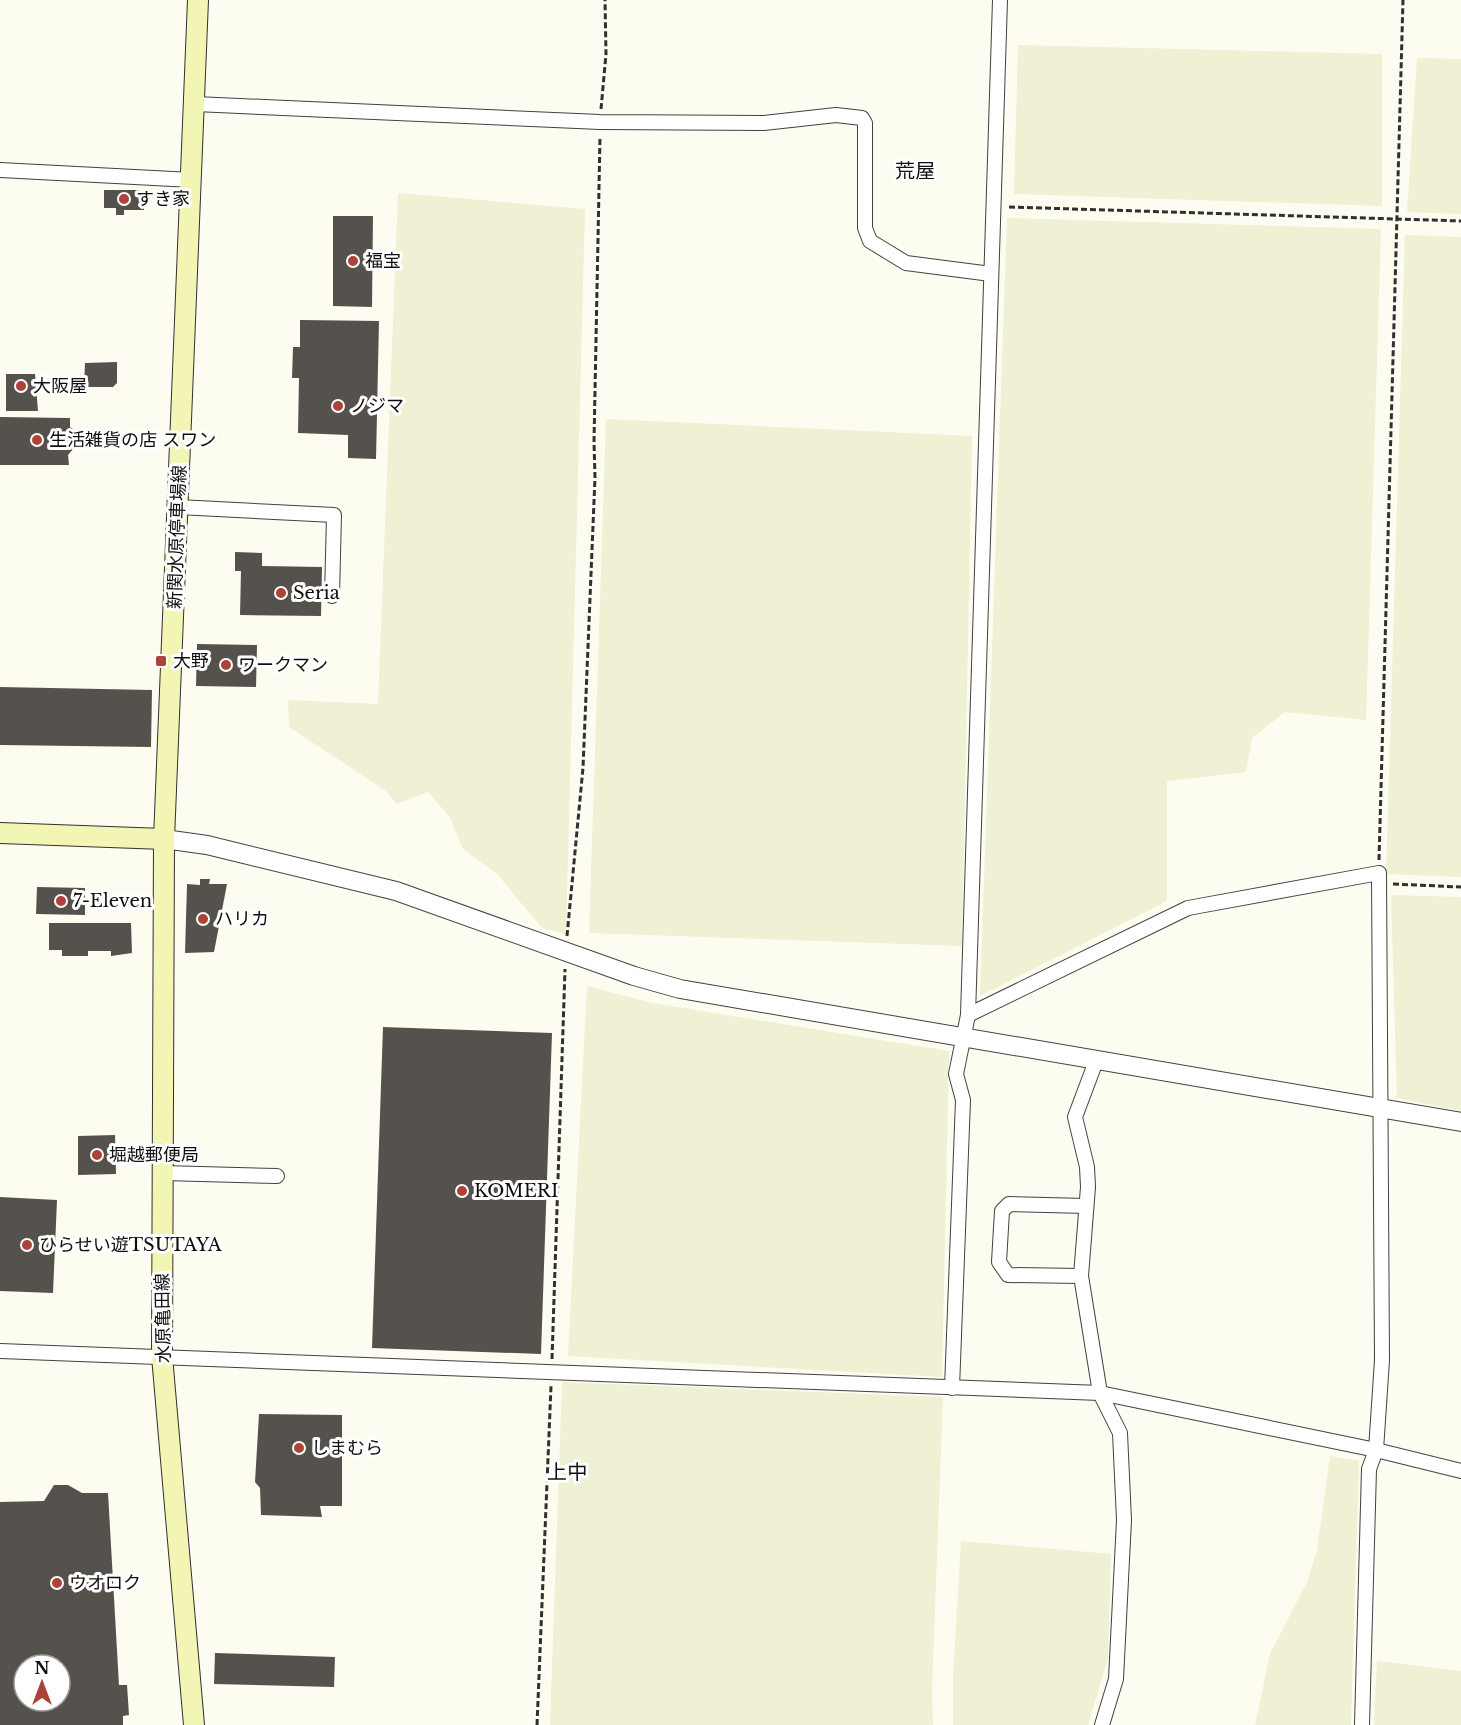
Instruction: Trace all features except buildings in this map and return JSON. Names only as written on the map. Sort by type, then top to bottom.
[{"type":"main road","name":"新関水原停車場線","points":[[164,839],[198,0]]},
{"type":"main road","points":[[0,833],[164,839]]},
{"type":"main road","name":"水原亀田線","points":[[164,839],[162,1356],[194,1725]]},
{"type":"street","points":[[952,1388],[963,1100],[956,1074],[968,1015],[1000,0]]},
{"type":"street","points":[[195,104],[600,122],[764,123],[836,115],[862,118],[865,123],[865,228],[870,241],[915,266],[991,274]]},
{"type":"street","points":[[0,170],[192,180]]},
{"type":"street","points":[[178,507],[333,515],[332,596]]},
{"type":"street","points":[[164,839],[207,845],[396,891],[634,976],[680,989],[1461,1122]]},
{"type":"street","points":[[968,1015],[1188,908],[1379,878],[1382,1360],[1376,1450],[1369,1469],[1362,1725]]},
{"type":"street","points":[[1096,1061],[1075,1117],[1087,1167],[1081,1276],[1100,1392],[1120,1433],[1124,1520],[1116,1679],[1102,1725]]},
{"type":"street","points":[[163,1173],[277,1176]]},
{"type":"street","points":[[1081,1276],[1008,1275],[999,1262],[1002,1211],[1009,1204],[1086,1206]]},
{"type":"street","points":[[0,1352],[162,1356],[1100,1392],[1376,1450],[1461,1471]]},
{"type":"path","points":[[537,1725],[566,950],[583,768],[596,477],[594,442],[600,122],[606,54],[605,0]]},
{"type":"path","points":[[1402,0],[1379,878],[1461,887]]},
{"type":"path","points":[[995,207],[1461,221]]},
{"type":"green space","points":[[1018,45],[1382,54],[1382,206],[1014,194]]},
{"type":"green space","points":[[1417,58],[1461,59],[1461,214],[1407,212]]},
{"type":"green space","points":[[398,193],[585,209],[566,934],[542,928],[497,874],[463,849],[449,816],[428,792],[397,804],[386,791],[289,727],[288,700],[378,704]]},
{"type":"green space","points":[[1007,218],[1381,229],[1366,720],[1285,712],[1252,738],[1246,772],[1167,781],[1167,901],[980,996]]},
{"type":"green space","points":[[1405,235],[1461,237],[1461,877],[1386,874]]},
{"type":"green space","points":[[606,419],[972,436],[962,946],[589,933]]},
{"type":"green space","points":[[1391,895],[1461,897],[1461,1111],[1397,1098]]},
{"type":"green space","points":[[587,986],[652,1003],[949,1051],[942,1377],[568,1356]]},
{"type":"green space","points":[[562,1382],[943,1397],[932,1690],[933,1725],[550,1725]]},
{"type":"green space","points":[[1330,1456],[1359,1461],[1351,1725],[1255,1725],[1270,1654],[1308,1580],[1317,1550]]},
{"type":"green space","points":[[961,1541],[1111,1554],[1108,1658],[1088,1725],[953,1725],[953,1676]]},
{"type":"green space","points":[[1377,1661],[1461,1671],[1461,1725],[1374,1725]]},
{"type":"place","name":"すき家","points":[[124,199]]},
{"type":"place","name":"福宝","points":[[353,261]]},
{"type":"place","name":"大阪屋","points":[[21,386]]},
{"type":"place","name":"ノジマ","points":[[338,406]]},
{"type":"place","name":"生活雑貨の店 スワン","points":[[37,440]]},
{"type":"place","name":"Seria","points":[[281,593]]},
{"type":"place","name":"大野","points":[[161,661]]},
{"type":"place","name":"ワークマン","points":[[226,665]]},
{"type":"place","name":"7-Eleven","points":[[61,901]]},
{"type":"place","name":"ハリカ","points":[[203,919]]},
{"type":"place","name":"堀越郵便局","points":[[97,1155]]},
{"type":"place","name":"KOMERI","points":[[462,1191]]},
{"type":"place","name":"ひらせい遊TSUTAYA","points":[[27,1245]]},
{"type":"place","name":"しまむら","points":[[299,1448]]},
{"type":"place","name":"ウオロク","points":[[57,1583]]},
{"type":"district","name":"荒屋","points":[[915,171]]},
{"type":"district","name":"上中","points":[[567,1472]]}]
